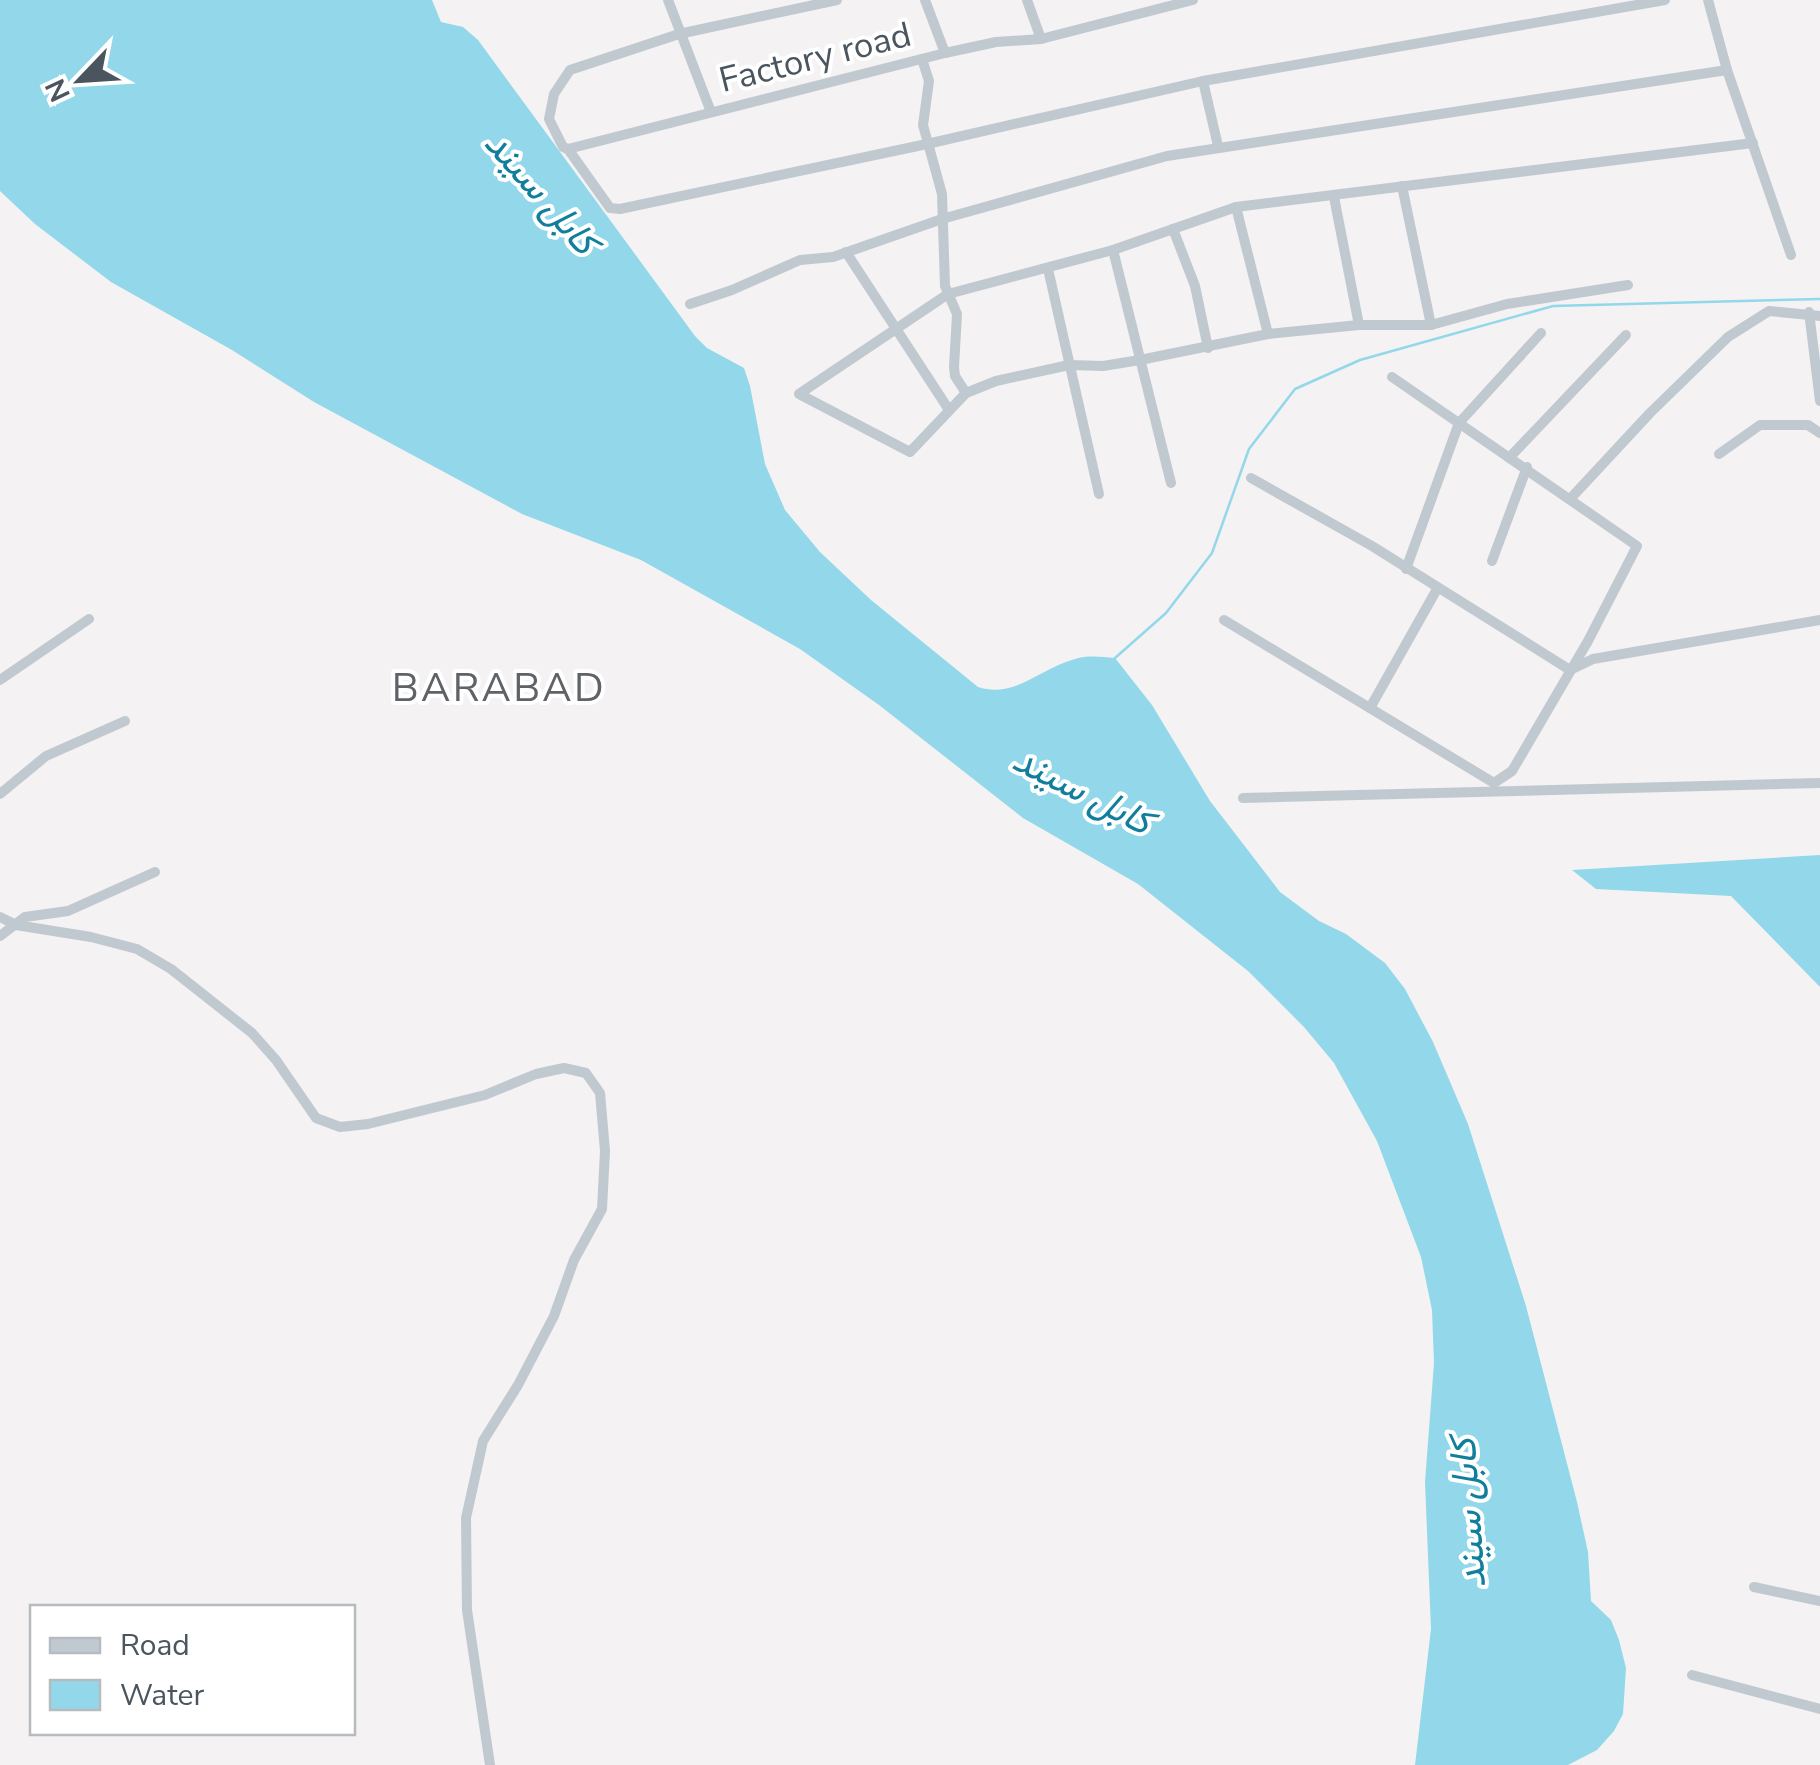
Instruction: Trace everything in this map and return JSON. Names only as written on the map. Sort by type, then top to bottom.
[{"type":"street","points":[[668,0],[711,112]]},
{"type":"street","points":[[837,0],[680,34],[570,70],[554,94],[549,119],[556,138],[610,208],[620,209],[1202,81],[1665,0]]},
{"type":"street","points":[[926,0],[945,53]]},
{"type":"street","points":[[1027,0],[1041,39]]},
{"type":"street","name":"Factory road","points":[[568,149],[945,53],[996,42],[1041,39],[1173,2],[1193,0]]},
{"type":"street","points":[[1708,0],[1727,70],[1791,255]]},
{"type":"street","points":[[922,59],[928,82],[923,125],[938,175],[944,274],[958,314],[955,376],[966,392]]},
{"type":"street","points":[[690,304],[800,260],[846,252],[942,219],[1168,156],[1727,70]]},
{"type":"street","points":[[1202,81],[1218,146]]},
{"type":"street","points":[[1628,285],[1507,304],[1430,325],[1268,334],[1140,360],[1103,366],[1069,365],[996,381],[966,392],[910,452],[798,394],[948,294],[1112,250],[1236,207],[1753,144]]},
{"type":"street","points":[[1402,186],[1430,325]]},
{"type":"street","points":[[1334,198],[1360,326]]},
{"type":"street","points":[[1236,207],[1268,334]]},
{"type":"street","points":[[1173,229],[1195,286],[1208,348]]},
{"type":"street","points":[[1112,250],[1171,483]]},
{"type":"street","points":[[846,252],[949,410]]},
{"type":"street","points":[[1048,269],[1100,494]]},
{"type":"street","points":[[1571,498],[1728,337],[1769,311],[1814,314],[1820,401]]},
{"type":"street","points":[[1406,569],[1459,423],[1541,334]]},
{"type":"street","points":[[1509,458],[1626,335]]},
{"type":"street","points":[[1224,620],[1494,782],[1512,771],[1637,546],[1392,377]]},
{"type":"street","points":[[1720,454],[1760,425],[1808,426],[1820,433]]},
{"type":"street","points":[[1492,561],[1527,468]]},
{"type":"street","points":[[1252,478],[1372,546],[1570,670]]},
{"type":"street","points":[[1370,708],[1437,590]]},
{"type":"street","points":[[0,680],[89,619]]},
{"type":"street","points":[[1570,670],[1593,659],[1820,620]]},
{"type":"street","points":[[0,794],[46,756],[125,721]]},
{"type":"street","points":[[1243,798],[1820,783]]},
{"type":"street","points":[[0,936],[26,917],[68,912],[155,872]]},
{"type":"street","points":[[0,917],[16,924],[91,936],[137,949],[171,969],[252,1033],[316,1118],[340,1127],[368,1124],[485,1095],[536,1074],[564,1068],[586,1073],[600,1093],[605,1151],[602,1209],[574,1260],[554,1316],[483,1440],[466,1518],[466,1610],[490,1765]]},
{"type":"street","points":[[1754,1588],[1820,1601]]},
{"type":"street","points":[[1692,1675],[1820,1709]]},
{"type":"water","name":"کابل سيند","points":[[0,0],[432,0],[441,22],[463,27],[478,40],[695,336],[707,348],[744,368],[765,464],[785,510],[820,552],[871,600],[978,687],[1004,689],[1080,658],[1115,658],[1152,705],[1210,801],[1280,892],[1385,963],[1405,989],[1433,1042],[1468,1124],[1526,1306],[1577,1502],[1588,1552],[1591,1601],[1611,1620],[1626,1668],[1623,1714],[1597,1750],[1568,1765],[1415,1765],[1431,1629],[1425,1482],[1434,1363],[1432,1310],[1421,1257],[1377,1141],[1334,1063],[1304,1027],[1248,971],[1138,884],[1023,818],[879,705],[800,649],[641,560],[522,514],[314,402],[232,350],[111,282],[35,224],[0,191]]},
{"type":"water","points":[[1820,855],[1820,987],[1731,896],[1596,889],[1572,870]]},
{"type":"waterway","points":[[1115,658],[1166,613],[1212,553],[1249,449],[1295,389],[1360,360],[1553,306],[1820,299]]},
{"type":"district","name":"BARABAD","points":[[499,687]]}]
